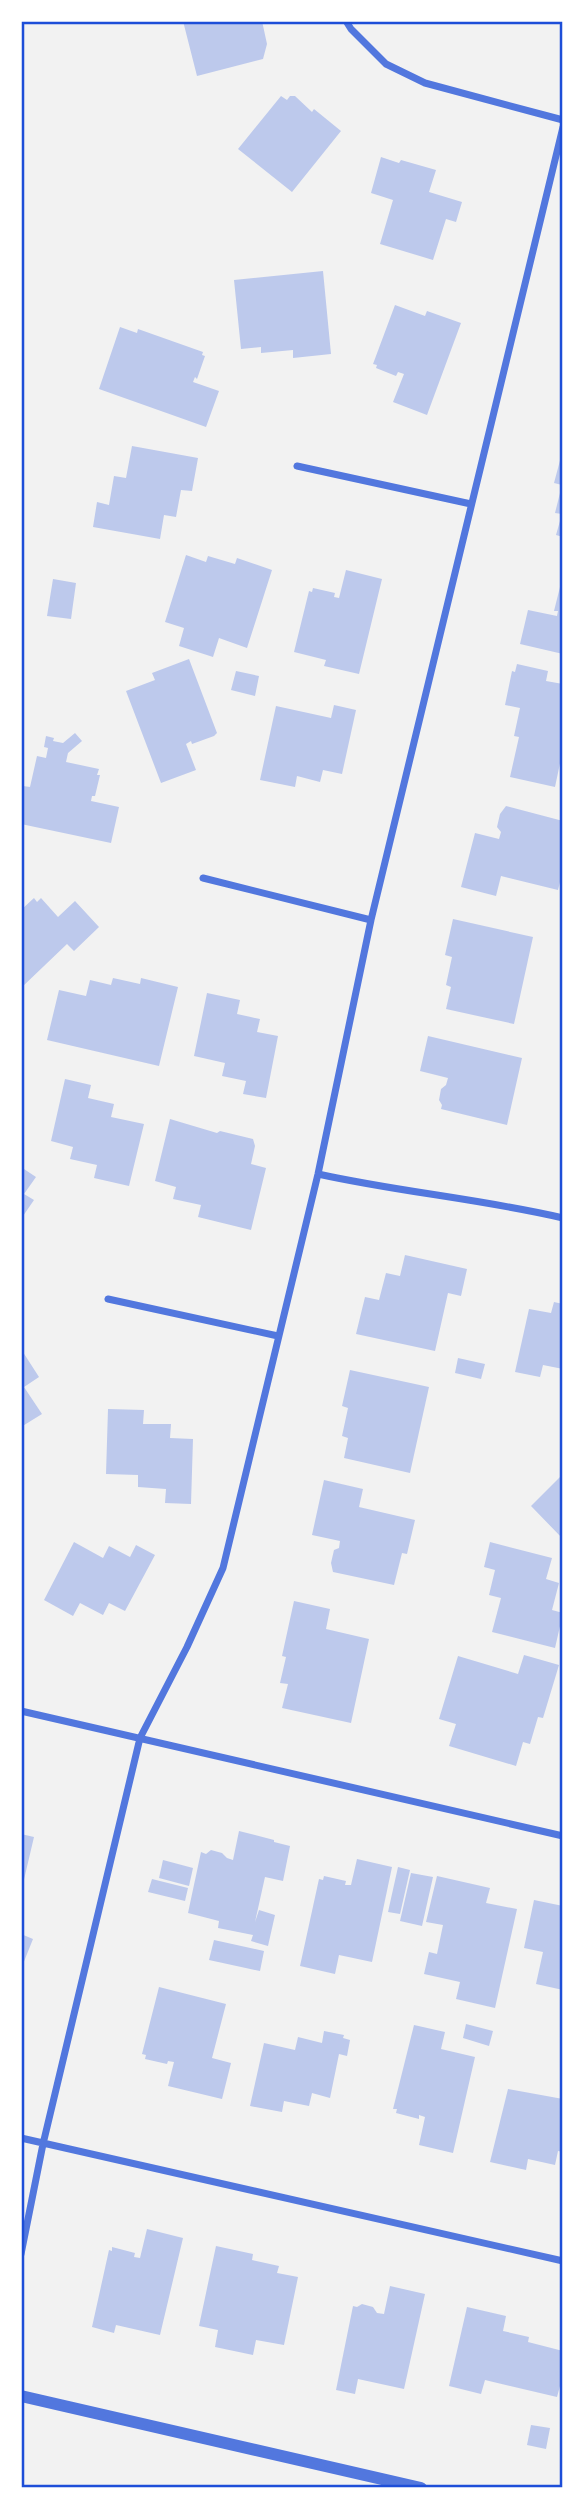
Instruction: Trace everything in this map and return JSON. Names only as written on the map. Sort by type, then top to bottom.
[{"type":"street","points":[[346,21],[386,64],[425,83],[563,120]]},
{"type":"street","points":[[21,2255],[43,2144],[140,1738],[187,1647],[223,1567],[318,1174],[371,920],[563,127]]},
{"type":"street","points":[[298,466],[471,504]]},
{"type":"street","points":[[203,878],[371,920]]},
{"type":"street","points":[[318,1174],[374,1186],[517,1207],[563,1218]]},
{"type":"street","points":[[108,1299],[278,1336]]},
{"type":"street","points":[[21,1711],[563,1836]]},
{"type":"street","points":[[21,2138],[563,2261]]},
{"type":"street","points":[[21,2396],[421,2488]]},
{"type":"building","points":[[183,21],[262,21],[267,44],[263,59],[197,76]]},
{"type":"building","points":[[281,96],[287,100],[290,96],[295,96],[312,112],[314,109],[341,131],[292,192],[238,149]]},
{"type":"building","points":[[381,157],[436,170],[429,192],[462,202],[456,222],[446,219],[433,260],[380,244],[393,200],[371,193]]},
{"type":"building","points":[[323,271],[331,354],[293,358],[293,350],[261,353],[261,347],[241,349],[234,280]]},
{"type":"building","points":[[395,305],[425,316],[427,311],[461,323],[427,415],[393,402],[404,374],[398,372],[396,376],[376,368],[377,365],[373,364]]},
{"type":"building","points":[[120,327],[137,333],[138,329],[203,352],[202,355],[205,356],[197,379],[195,377],[193,382],[219,391],[206,427],[99,389]]},
{"type":"building","points":[[132,446],[198,458],[192,491],[181,490],[176,517],[164,515],[160,539],[93,527],[97,502],[109,505],[114,476],[126,478]]},
{"type":"building","points":[[562,453],[563,537],[556,535],[562,514],[555,513],[562,485],[554,483]]},
{"type":"building","points":[[186,555],[206,562],[208,556],[235,564],[237,558],[272,570],[247,648],[219,638],[213,657],[179,646],[184,628],[165,622]]},
{"type":"building","points":[[346,570],[382,579],[359,674],[324,666],[326,660],[294,652],[309,591],[312,592],[313,588],[335,593],[334,597],[339,598]]},
{"type":"building","points":[[53,579],[76,583],[71,619],[47,616]]},
{"type":"building","points":[[560,587],[563,588],[563,654],[520,644],[528,610],[557,616],[558,611],[554,611]]},
{"type":"building","points":[[189,659],[217,733],[186,744],[196,770],[161,783],[126,691],[155,680],[152,673]]},
{"type":"building","points":[[517,664],[548,671],[546,681],[563,684],[563,749],[555,787],[510,777],[519,737],[514,736],[520,708],[505,705],[512,671],[515,672]]},
{"type":"building","points":[[236,671],[259,676],[255,696],[231,690]]},
{"type":"building","points":[[334,705],[356,710],[342,774],[323,770],[320,782],[297,776],[295,787],[260,780],[276,706],[331,718]]},
{"type":"building","points":[[75,733],[82,741],[68,753],[66,762],[99,769],[95,796],[92,796],[91,801],[119,807],[111,843],[21,824],[23,786],[30,787],[37,756],[46,758],[46,736],[63,743]]},
{"type":"building","points":[[506,806],[563,821],[563,883],[560,882],[558,890],[501,876],[496,896],[461,887],[475,833],[499,839],[501,832],[497,827],[500,814]]},
{"type":"building","points":[[34,898],[37,902],[41,898],[58,917],[75,901],[99,927],[74,951],[67,944],[21,988],[21,910]]},
{"type":"building","points":[[453,919],[533,937],[514,1024],[446,1009],[451,987],[446,985],[452,957],[445,955]]},
{"type":"building","points":[[113,978],[140,984],[141,978],[178,987],[159,1066],[47,1040],[59,990],[86,996],[90,980],[111,985]]},
{"type":"building","points":[[207,993],[240,1000],[237,1014],[260,1019],[257,1032],[278,1036],[266,1098],[243,1094],[246,1081],[222,1076],[225,1063],[194,1056]]},
{"type":"building","points":[[428,1036],[522,1058],[507,1125],[441,1109],[441,1089],[448,1078],[420,1071]]},
{"type":"building","points":[[65,1079],[91,1085],[88,1098],[114,1104],[111,1117],[144,1124],[129,1186],[94,1178],[97,1165],[70,1159],[73,1147],[51,1141]]},
{"type":"building","points":[[170,1119],[217,1133],[220,1131],[253,1139],[255,1146],[251,1164],[266,1168],[251,1230],[198,1217],[201,1205],[173,1199],[176,1187],[155,1181]]},
{"type":"building","points":[[21,1167],[36,1177],[24,1194],[34,1200],[21,1219]]},
{"type":"building","points":[[405,1255],[467,1269],[461,1296],[448,1293],[435,1351],[356,1334],[365,1297],[379,1300],[386,1273],[400,1276]]},
{"type":"building","points":[[554,1302],[563,1304],[563,1369],[543,1365],[540,1377],[515,1372],[529,1309],[551,1313]]},
{"type":"building","points":[[21,1349],[39,1377],[24,1387],[42,1414],[21,1427]]},
{"type":"building","points":[[458,1358],[485,1364],[481,1379],[455,1373]]},
{"type":"building","points":[[350,1370],[429,1387],[410,1473],[344,1458],[348,1438],[342,1436],[348,1408],[342,1406]]},
{"type":"building","points":[[108,1409],[144,1410],[143,1424],[171,1424],[170,1438],[193,1439],[191,1504],[165,1503],[166,1489],[138,1487],[138,1475],[106,1474]]},
{"type":"building","points":[[563,1474],[563,1539],[531,1506]]},
{"type":"building","points":[[324,1480],[363,1489],[359,1507],[415,1520],[407,1554],[402,1553],[394,1585],[333,1572],[331,1563],[334,1550],[339,1548],[340,1541],[312,1535]]},
{"type":"building","points":[[74,1542],[103,1558],[109,1546],[130,1557],[136,1545],[155,1555],[125,1611],[109,1603],[103,1615],[80,1603],[73,1616],[44,1600]]},
{"type":"building","points":[[490,1542],[552,1558],[546,1579],[559,1583],[552,1610],[563,1613],[555,1648],[492,1632],[501,1598],[489,1595],[495,1570],[484,1567]]},
{"type":"building","points":[[294,1601],[330,1609],[326,1629],[369,1639],[351,1723],[282,1708],[288,1684],[280,1683],[286,1657],[282,1656]]},
{"type":"building","points":[[524,1655],[559,1665],[543,1718],[538,1717],[530,1744],[523,1742],[516,1766],[449,1746],[456,1724],[439,1719],[458,1656],[518,1674]]},
{"type":"building","points":[[239,1831],[290,1846],[283,1881],[265,1877],[255,1922],[259,1910],[275,1915],[268,1946],[251,1941],[253,1935],[218,1928],[219,1921],[188,1913],[201,1852],[206,1854],[211,1850],[233,1860]]},
{"type":"building","points":[[21,1834],[34,1837],[22,1888],[21,1888]]},
{"type":"building","points":[[357,1859],[392,1867],[372,1962],[339,1955],[335,1974],[300,1966],[319,1879],[323,1880],[324,1876],[346,1881],[345,1885],[351,1885]]},
{"type":"building","points":[[163,1860],[193,1868],[189,1886],[159,1878]]},
{"type":"building","points":[[398,1867],[410,1870],[400,1914],[388,1912]]},
{"type":"building","points":[[411,1873],[433,1877],[422,1926],[400,1921]]},
{"type":"building","points":[[437,1876],[490,1888],[486,1903],[517,1909],[495,2008],[456,1999],[460,1982],[424,1974],[429,1952],[437,1954],[443,1925],[426,1922]]},
{"type":"building","points":[[152,1879],[188,1888],[185,1901],[148,1892]]},
{"type":"building","points":[[534,1900],[563,1906],[563,1990],[536,1984],[543,1952],[524,1948]]},
{"type":"building","points":[[21,1934],[33,1939],[21,1969]]},
{"type":"building","points":[[214,1940],[264,1951],[260,1971],[209,1960]]},
{"type":"building","points":[[159,1987],[226,2004],[212,2058],[231,2063],[222,2099],[168,2086],[174,2062],[168,2061],[167,2064],[145,2059],[146,2055],[142,2054]]},
{"type":"building","points":[[466,2024],[493,2031],[489,2046],[463,2038]]},
{"type":"building","points":[[414,2025],[445,2032],[441,2049],[475,2057],[453,2153],[419,2145],[425,2117],[419,2115],[419,2119],[396,2113],[397,2109],[393,2109]]},
{"type":"building","points":[[324,2031],[344,2035],[343,2038],[350,2040],[347,2056],[339,2054],[330,2098],[312,2093],[309,2106],[284,2101],[282,2112],[250,2106],[264,2043],[295,2050],[298,2037],[322,2043]]},
{"type":"building","points":[[508,2089],[563,2099],[563,2152],[558,2151],[555,2165],[528,2159],[526,2170],[490,2162]]},
{"type":"building","points":[[147,2229],[183,2238],[160,2335],[116,2325],[114,2333],[92,2327],[109,2250],[112,2251],[112,2247],[135,2253],[134,2257],[140,2258]]},
{"type":"building","points":[[216,2246],[253,2254],[252,2260],[279,2266],[277,2273],[298,2277],[284,2345],[256,2340],[253,2355],[215,2347],[218,2330],[199,2326]]},
{"type":"building","points":[[390,2286],[425,2294],[404,2389],[358,2379],[355,2394],[336,2390],[353,2306],[362,2304],[384,2314]]},
{"type":"building","points":[[467,2307],[506,2316],[503,2331],[529,2337],[528,2342],[563,2351],[563,2375],[557,2397],[485,2380],[481,2394],[449,2386]]},
{"type":"building","points":[[531,2425],[550,2428],[546,2449],[527,2445]]}]
